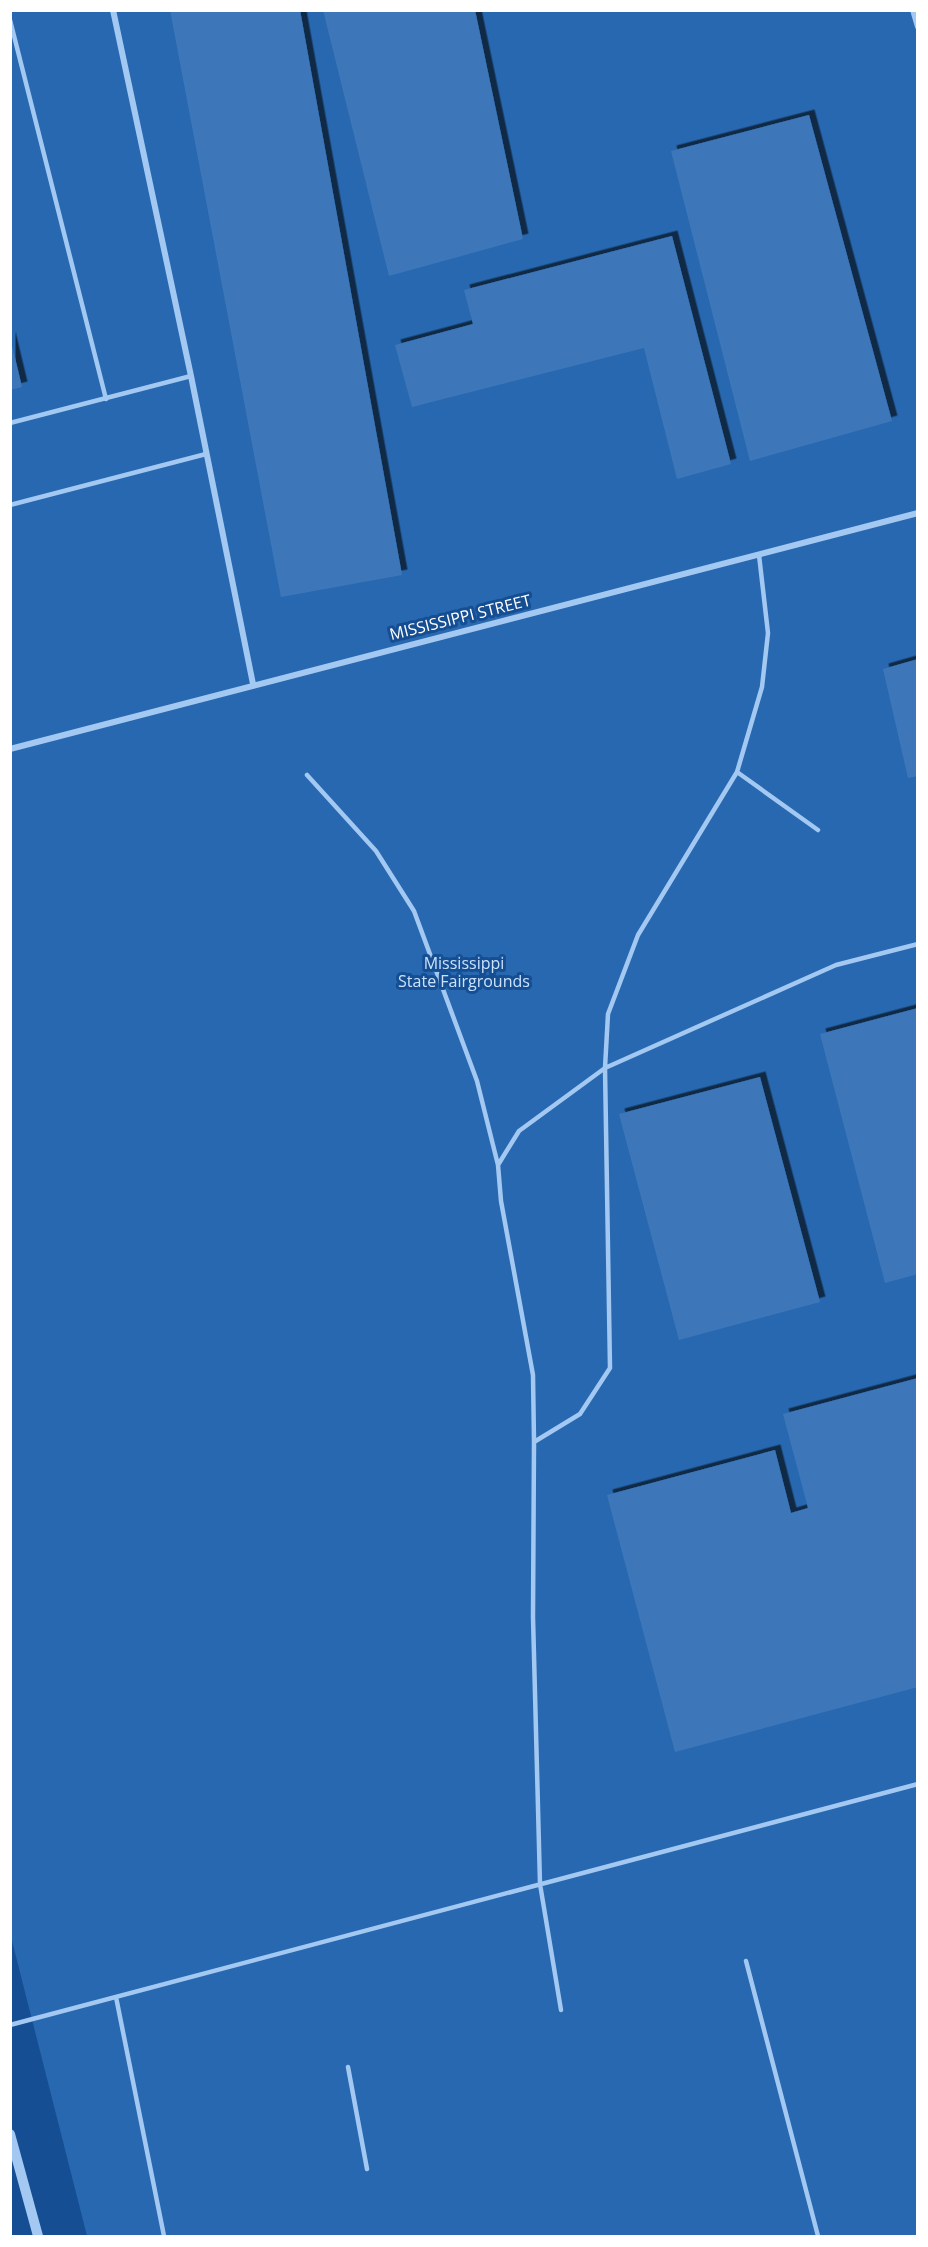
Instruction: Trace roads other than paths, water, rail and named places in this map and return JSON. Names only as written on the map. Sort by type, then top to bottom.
[{"type":"street","points":[[113,10],[191,376],[253,684]]},
{"type":"street","points":[[913,10],[918,27]]},
{"type":"street","name":"MISSISSIPPI STREET","points":[[10,749],[918,513]]},
{"type":"street","points":[[10,2134],[38,2236]]},
{"type":"lane","points":[[10,21],[106,399]]},
{"type":"lane","points":[[10,423],[191,376]]},
{"type":"lane","points":[[10,505],[206,454]]},
{"type":"lane","points":[[534,1442],[580,1414],[610,1368],[606,1068],[608,1014],[638,935],[737,772],[762,687],[768,633],[759,555]]},
{"type":"lane","points":[[737,772],[818,830]]},
{"type":"lane","points":[[307,775],[376,851],[414,911],[477,1081],[498,1165],[501,1202],[533,1375],[533,1617],[540,1884],[561,2010]]},
{"type":"lane","points":[[498,1165],[519,1131],[606,1068],[836,965],[918,944]]},
{"type":"lane","points":[[10,2025],[918,1784]]},
{"type":"lane","points":[[746,1961],[818,2236]]},
{"type":"lane","points":[[116,1997],[164,2236]]},
{"type":"lane","points":[[348,2067],[367,2169]]},
{"type":"park label","name":"Mississippi State Fairgrounds","points":[[464,972]]}]
